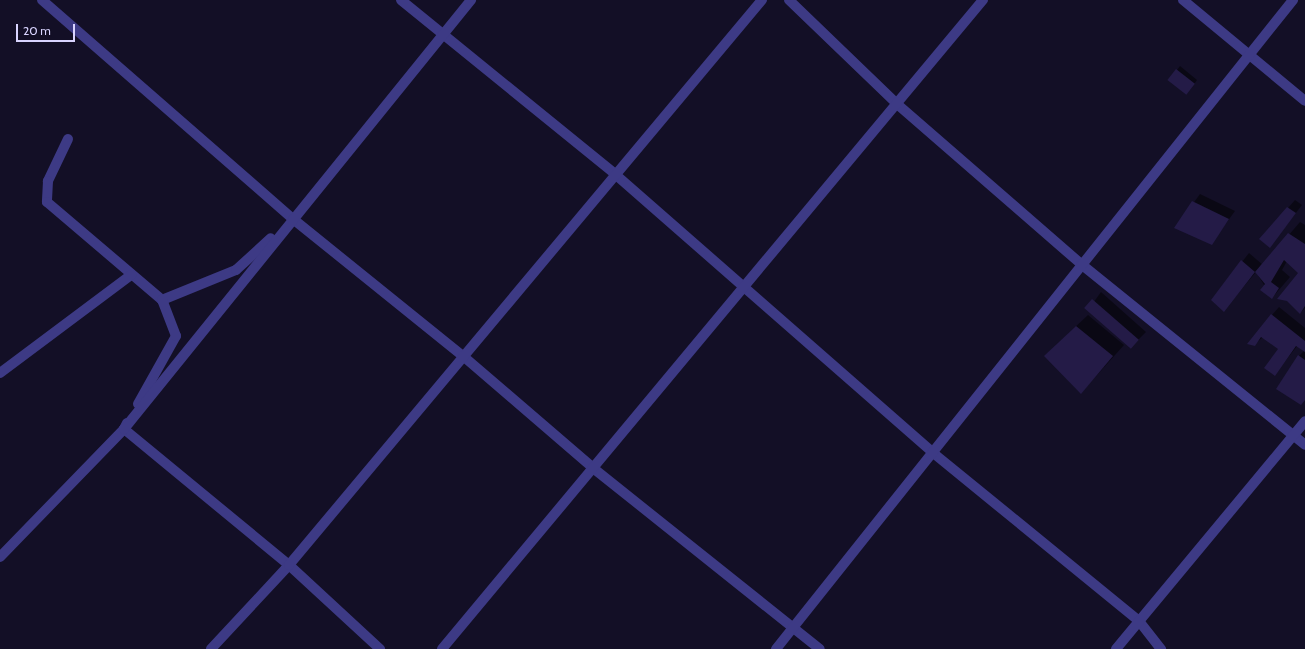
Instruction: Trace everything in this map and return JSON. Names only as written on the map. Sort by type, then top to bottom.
[{"type":"street","points":[[42,0],[293,219],[463,356],[593,468],[820,649]]},
{"type":"street","points":[[400,0],[616,175],[932,452],[1139,621],[1160,649]]},
{"type":"street","points":[[0,557],[124,429],[471,0]]},
{"type":"street","points":[[211,649],[289,565],[762,0]]},
{"type":"street","points":[[789,0],[897,104],[1081,264],[1305,445]]},
{"type":"street","points":[[442,649],[983,0]]},
{"type":"street","points":[[1183,0],[1305,101]]},
{"type":"street","points":[[776,649],[1081,264],[1293,0]]},
{"type":"street","points":[[68,139],[48,181],[47,202],[162,300],[176,336],[124,429]]},
{"type":"street","points":[[162,300],[236,270],[293,219]]},
{"type":"street","points":[[0,373],[131,275]]},
{"type":"street","points":[[1116,649],[1305,422]]},
{"type":"street","points":[[124,429],[289,565],[380,649]]},
{"type":"building","points":[[1176,69],[1195,84],[1186,95],[1167,80]]},
{"type":"building","points":[[1192,201],[1229,219],[1212,245],[1174,228]]},
{"type":"building","points":[[1287,207],[1296,213],[1270,248],[1259,239]]},
{"type":"building","points":[[1288,233],[1305,244],[1305,306],[1300,314],[1287,301],[1277,299],[1298,273],[1284,260],[1271,282],[1279,288],[1272,299],[1260,290],[1265,284],[1255,272]]},
{"type":"building","points":[[1241,260],[1255,272],[1224,312],[1211,300]]},
{"type":"building","points":[[1092,299],[1139,340],[1131,349],[1084,308]]},
{"type":"building","points":[[1271,314],[1305,341],[1305,352],[1296,346],[1275,376],[1264,368],[1278,349],[1261,337],[1255,346],[1247,344]]},
{"type":"building","points":[[1076,326],[1113,356],[1081,394],[1044,356]]},
{"type":"building","points":[[1298,355],[1305,360],[1305,400],[1301,405],[1276,389]]}]
